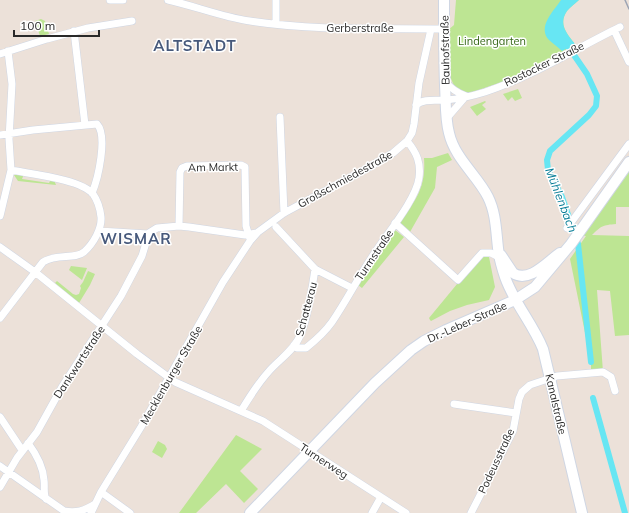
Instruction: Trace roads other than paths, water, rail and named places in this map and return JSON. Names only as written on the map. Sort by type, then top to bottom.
[{"type":"main road","name":"Bauhofstraße","points":[[444,0],[446,100]]},
{"type":"main road","name":"Dr.-Leber-Straße","points":[[250,513],[375,383],[417,345],[446,330],[515,300],[505,277],[499,253],[495,222],[489,199],[482,185],[456,152],[452,143],[447,118],[446,100]]},
{"type":"main road","points":[[515,300],[535,287],[571,244],[629,162]]},
{"type":"main road","points":[[499,253],[513,273],[524,276],[535,272],[571,244]]},
{"type":"main road","name":"Kanalstraße","points":[[515,300],[537,335],[543,349],[582,513]]},
{"type":"street","points":[[110,0],[123,0]]},
{"type":"street","points":[[276,0],[276,24]]},
{"type":"street","name":"Gerberstraße","points":[[173,1],[249,21],[276,24],[309,27],[444,29]]},
{"type":"street","points":[[0,54],[74,31],[132,21]]},
{"type":"street","name":"Rostocker Straße","points":[[416,105],[420,102],[446,100],[466,96],[510,82],[617,28],[629,62]]},
{"type":"street","name":"Bauhofstraße","points":[[416,105],[419,83],[432,29]]},
{"type":"street","points":[[74,31],[85,126]]},
{"type":"street","points":[[0,216],[11,170],[10,134],[12,84],[8,51]]},
{"type":"street","points":[[445,81],[457,93],[466,96],[447,118]]},
{"type":"street","points":[[407,141],[412,133],[416,105]]},
{"type":"street","points":[[280,116],[284,213]]},
{"type":"street","points":[[0,135],[97,124],[101,130],[101,159],[99,174],[92,193]]},
{"type":"street","name":"Großschmiedestraße","points":[[252,237],[284,213],[364,170],[393,153],[407,141]]},
{"type":"street","name":"Turmstraße","points":[[294,345],[297,348],[306,348],[320,336],[332,322],[352,288],[413,196],[419,178],[418,162],[415,151],[407,141]]},
{"type":"street","points":[[567,228],[629,144]]},
{"type":"street","name":"Am Markt","points":[[179,226],[180,172],[182,168],[187,166],[242,165],[245,168],[246,226]]},
{"type":"street","points":[[0,318],[43,262],[58,256],[75,256],[83,252],[99,231],[101,220],[99,206],[92,193],[79,185],[63,180],[11,170]]},
{"type":"street","points":[[395,223],[458,280],[482,253],[499,253]]},
{"type":"street","points":[[99,231],[149,234],[157,228],[189,226],[252,237]]},
{"type":"street","points":[[246,226],[252,237]]},
{"type":"street","points":[[236,234],[242,233],[246,226]]},
{"type":"street","name":"Schatterau","points":[[241,411],[255,388],[270,370],[289,352],[300,336],[308,310],[315,269],[276,226]]},
{"type":"street","name":"Dankwartstraße","points":[[0,486],[22,450],[37,432],[58,393],[121,296],[138,265],[149,234]]},
{"type":"street","name":"Mecklenburger Straße","points":[[91,513],[101,492],[121,461],[170,377],[225,279],[252,237]]},
{"type":"street","name":"Turnerweg","points":[[0,247],[35,272],[101,326],[175,382],[241,411],[279,431],[406,513]]},
{"type":"street","points":[[315,269],[352,288]]},
{"type":"street","name":"Podeusstraße","points":[[471,513],[513,431],[519,399],[522,392],[530,385],[558,376],[603,372],[611,377],[615,391]]},
{"type":"street","points":[[454,404],[516,413]]},
{"type":"street","points":[[0,417],[22,450]]},
{"type":"street","points":[[28,443],[39,458],[42,466],[44,493],[46,499]]},
{"type":"street","points":[[0,466],[65,512],[82,511],[95,504]]},
{"type":"street","points":[[36,491],[41,491],[44,488]]},
{"type":"street","points":[[101,492],[130,513]]},
{"type":"street","points":[[372,513],[381,497]]},
{"type":"water","points":[[561,0],[579,0],[567,11],[563,20],[565,29],[575,44],[562,51],[548,39],[545,34],[548,18]]},
{"type":"waterway","name":"Mühlenbach","points":[[565,42],[587,74],[597,96],[596,106],[589,115],[550,151],[547,160],[548,170],[562,197],[578,244],[591,362]]},
{"type":"waterway","name":"Mühlenbach","points":[[593,398],[625,513]]},
{"type":"railway","points":[[625,0],[629,9]]},
{"type":"district","name":"ALTSTADT","points":[[195,46]]},
{"type":"district","name":"WISMAR","points":[[136,239]]},
{"type":"park label","name":"Lindengarten","points":[[492,41]]}]
